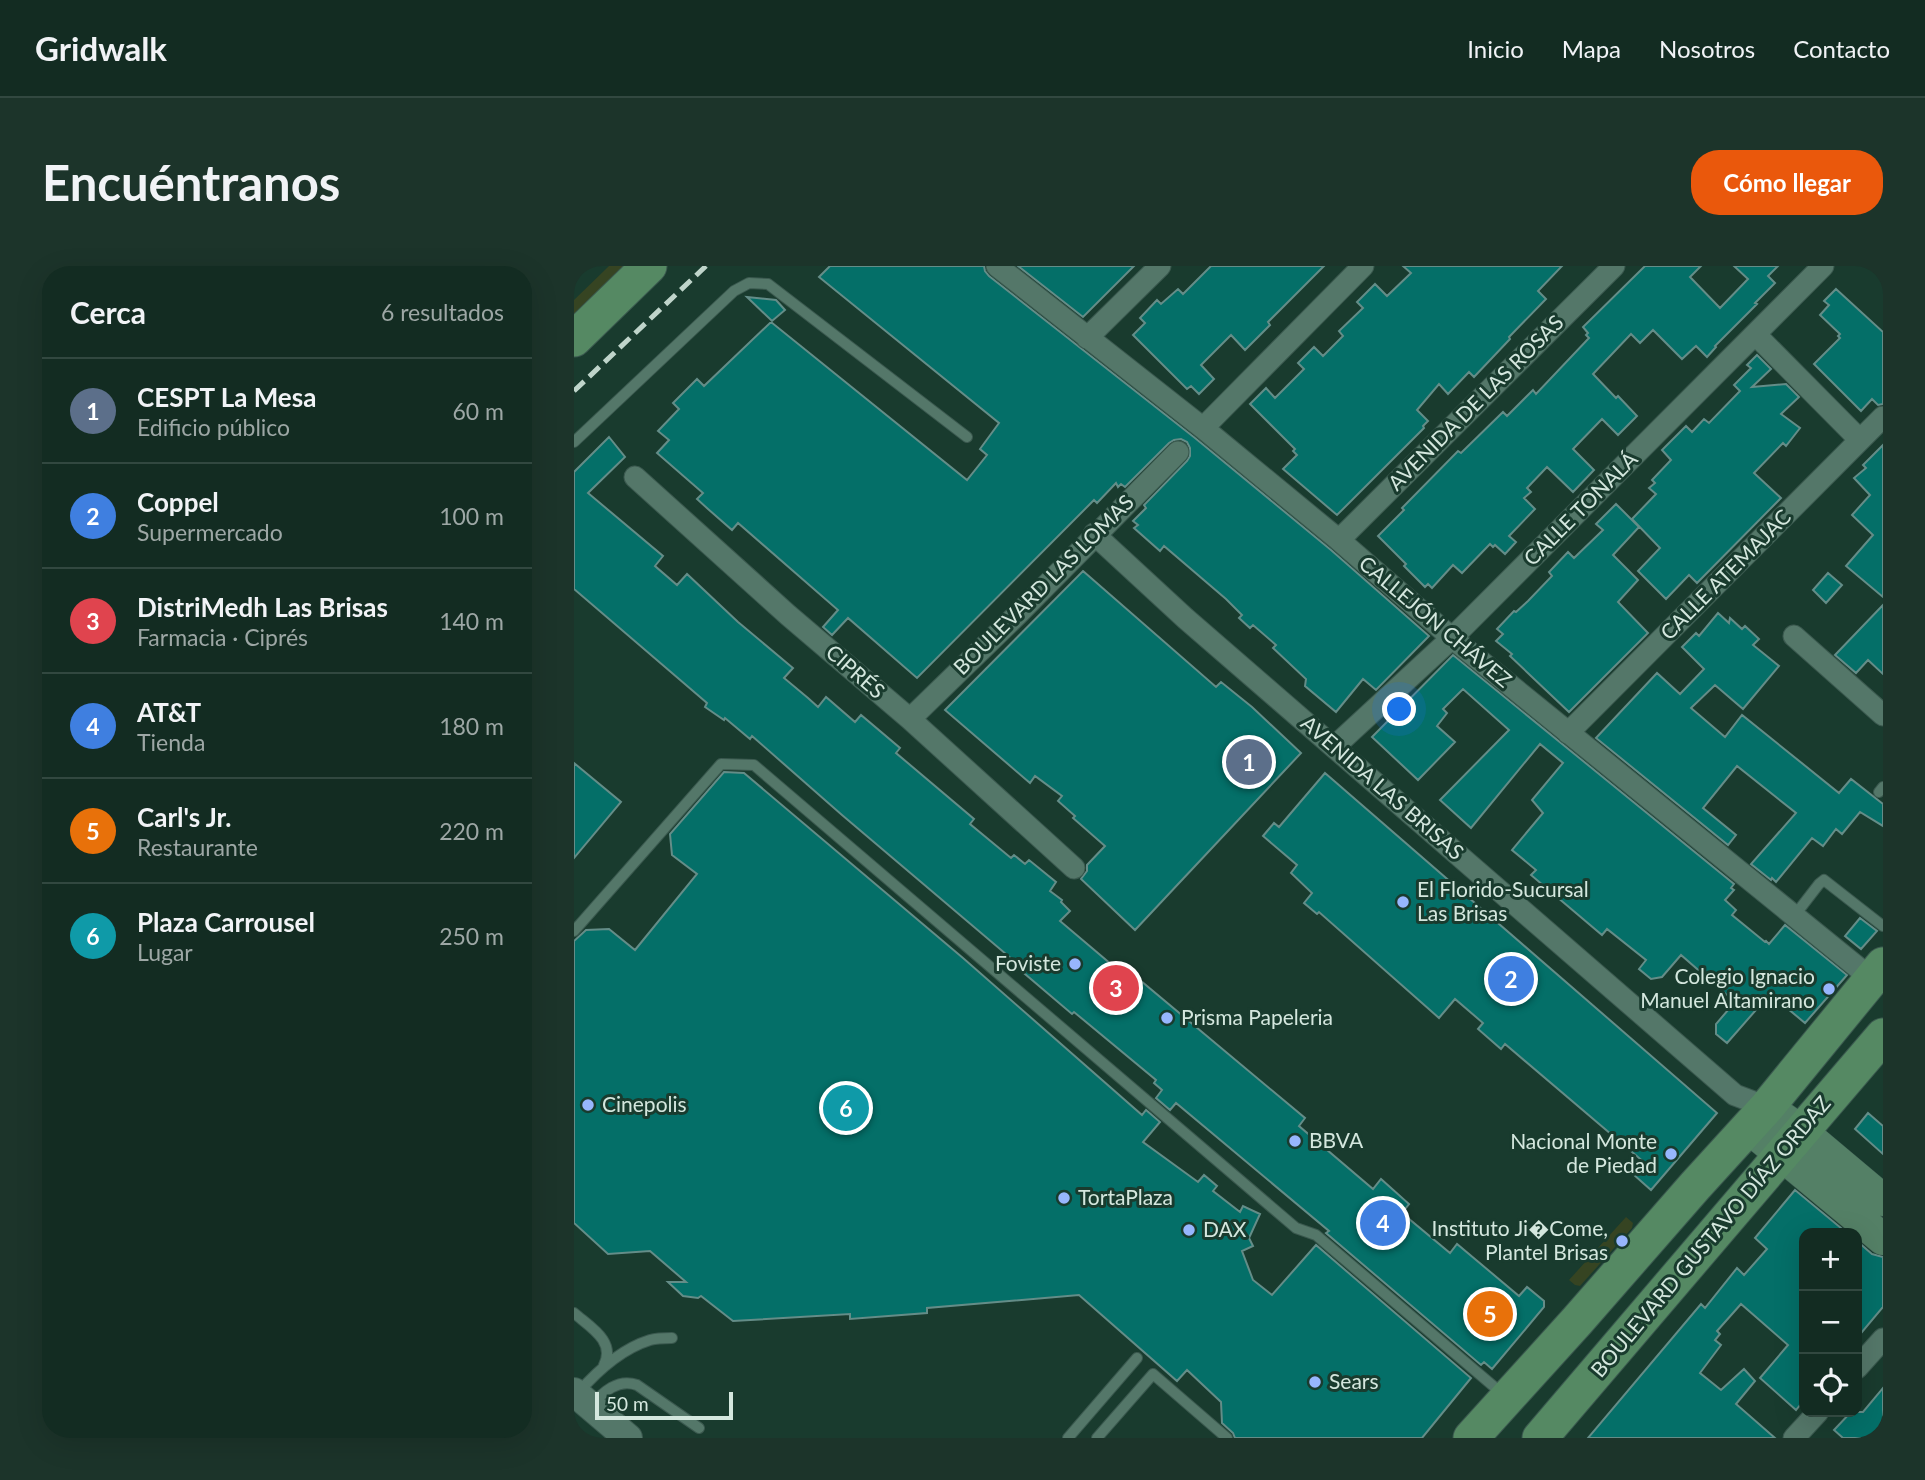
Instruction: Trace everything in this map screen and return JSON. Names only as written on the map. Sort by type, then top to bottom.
[{"type":"main road","points":[[574,339],[649,266]]},
{"type":"main road","name":"BOULEVARD GUSTAVO DÍAZ ORDAZ","points":[[1471,1438],[1695,1186],[1750,1110],[1824,1039],[1877,972]]},
{"type":"main road","name":"BOULEVARD GUSTAVO DÍAZ ORDAZ","points":[[1539,1438],[1883,1036]]},
{"type":"main road","points":[[1750,1110],[1791,1142],[1883,1200]]},
{"type":"main road","points":[[1791,1142],[1883,1239]]},
{"type":"street","name":"CALLEJÓN CHÁVEZ","points":[[998,266],[1203,428],[1568,733],[1795,915],[1877,972]]},
{"type":"street","points":[[1087,338],[1160,266]]},
{"type":"street","points":[[1203,428],[1363,266]]},
{"type":"street","name":"AVENIDA DE LAS ROSAS","points":[[1339,540],[1614,266]]},
{"type":"street","name":"CALLE TONALÁ","points":[[1334,747],[1452,638],[1823,266]]},
{"type":"street","points":[[1756,334],[1860,440]]},
{"type":"street","name":"CALLE ATEMAJAC","points":[[1568,733],[1883,417]]},
{"type":"street","name":"BOULEVARD LAS LOMAS","points":[[910,719],[1178,452]]},
{"type":"street","name":"CIPRÉS","points":[[635,477],[788,615],[910,719],[1074,868]]},
{"type":"street","name":"AVENIDA LAS BRISAS","points":[[1094,534],[1185,618],[1750,1110]]},
{"type":"street","points":[[1794,636],[1883,715]]},
{"type":"street","points":[[1862,1362],[1883,1339]]},
{"type":"street","points":[[581,1397],[628,1438]]},
{"type":"street","points":[[1794,1438],[1813,1417]]},
{"type":"lane","points":[[574,442],[734,291],[749,283],[768,284],[967,438]]},
{"type":"lane","points":[[574,931],[720,764],[754,765],[1296,1228],[1316,1235],[1507,1398]]},
{"type":"lane","points":[[1795,915],[1824,880],[1883,926]]},
{"type":"lane","points":[[574,1313],[600,1335],[608,1356],[581,1397]]},
{"type":"lane","points":[[604,1365],[639,1344],[653,1339],[672,1338]]},
{"type":"lane","points":[[1068,1438],[1137,1359]]},
{"type":"lane","points":[[1097,1438],[1153,1374],[1227,1438]]},
{"type":"lane","points":[[581,1397],[601,1394],[628,1382],[637,1385],[699,1428]]},
{"type":"green space","points":[[609,266],[633,266],[574,323],[574,300]]},
{"type":"green space","points":[[1626,1217],[1633,1223],[1632,1228],[1580,1286],[1575,1285],[1569,1280]]},
{"type":"building","points":[[830,266],[984,266],[989,276],[1195,438],[1331,550],[1429,636],[1376,690],[1363,679],[1336,712],[1305,686],[1306,679],[1273,648],[1276,645],[1253,625],[1250,628],[1239,618],[1242,615],[1226,599],[1164,546],[1160,551],[1134,528],[1138,525],[1133,521],[1146,508],[1144,505],[1190,456],[1187,442],[1181,439],[1169,443],[1125,487],[1121,484],[1118,487],[1116,483],[1097,503],[1094,500],[917,678],[848,618],[832,635],[823,627],[838,610],[738,523],[732,530],[697,499],[703,493],[657,453],[669,440],[658,431],[679,409],[673,403],[697,379],[704,386],[771,322],[967,480],[987,455],[980,449],[999,423],[819,277]]},
{"type":"building","points":[[1018,266],[1134,266],[1083,317]]},
{"type":"building","points":[[1211,266],[1324,266],[1268,322],[1270,325],[1245,350],[1231,335],[1201,365],[1214,379],[1199,394],[1191,386],[1187,389],[1133,335],[1145,323],[1140,318],[1157,300],[1161,304],[1178,289],[1183,294]]},
{"type":"building","points":[[1403,266],[1562,266],[1538,291],[1546,299],[1474,377],[1469,372],[1448,394],[1439,384],[1417,410],[1428,421],[1424,428],[1337,515],[1283,469],[1297,455],[1293,451],[1295,449],[1250,404],[1266,388],[1275,398],[1304,369],[1298,363],[1314,347],[1323,356],[1343,336],[1339,331],[1363,308],[1357,302],[1375,284],[1387,296],[1411,273]]},
{"type":"building","points":[[1645,266],[1701,266],[1690,277],[1720,308],[1748,279],[1734,266],[1778,266],[1768,276],[1775,283],[1707,357],[1696,346],[1682,359],[1653,330],[1640,343],[1631,334],[1593,374],[1637,416],[1618,435],[1602,419],[1573,449],[1594,470],[1573,492],[1547,467],[1527,488],[1531,492],[1524,498],[1535,509],[1509,536],[1516,542],[1505,554],[1490,544],[1462,573],[1453,565],[1432,588],[1428,584],[1425,587],[1378,536],[1458,451],[1461,453],[1503,412],[1507,416],[1533,390],[1536,394],[1589,338],[1583,327]]},
{"type":"building","points":[[1836,289],[1883,332],[1883,404],[1878,405],[1872,399],[1861,411],[1814,364],[1840,338],[1840,334],[1820,315],[1829,305],[1824,301]]},
{"type":"building","points":[[747,297],[776,300],[785,310],[772,321]]},
{"type":"building","points":[[1757,355],[1771,369],[1752,387],[1786,384],[1799,397],[1781,414],[1800,428],[1786,446],[1783,443],[1754,473],[1781,498],[1697,583],[1689,575],[1666,599],[1638,571],[1660,548],[1632,519],[1656,494],[1649,488],[1655,483],[1652,480],[1671,460],[1662,450],[1686,426],[1692,432],[1704,419],[1709,423],[1740,391],[1734,385],[1751,368],[1747,365]]},
{"type":"building","points":[[609,437],[625,457],[588,493],[663,556],[655,566],[677,585],[687,574],[793,668],[784,678],[818,707],[826,697],[855,722],[861,715],[900,748],[896,753],[974,819],[970,824],[1011,858],[1014,855],[1025,864],[1029,860],[1056,882],[1050,891],[1062,900],[1070,911],[1060,921],[1131,981],[1135,976],[1305,1118],[1299,1126],[1373,1189],[1381,1179],[1409,1204],[1402,1213],[1450,1253],[1457,1244],[1519,1296],[1527,1287],[1544,1301],[1544,1307],[1492,1369],[1484,1362],[1481,1365],[1326,1233],[1329,1231],[1176,1103],[1170,1110],[1156,1098],[1162,1090],[1154,1083],[1156,1080],[1012,963],[1013,960],[752,736],[750,739],[725,718],[724,720],[705,707],[707,703],[574,589],[574,472]]},
{"type":"building","points":[[1883,445],[1883,597],[1846,566],[1873,535],[1852,515],[1870,495],[1854,478],[1866,468],[1863,465]]},
{"type":"building","points":[[1616,504],[1639,527],[1613,555],[1638,580],[1618,602],[1648,633],[1569,712],[1496,641],[1503,634],[1497,629],[1552,576],[1549,572],[1568,552],[1574,558],[1603,530],[1596,524]]},
{"type":"building","points":[[1083,571],[1216,687],[1221,682],[1252,707],[1301,753],[1135,930],[1081,879],[1087,871],[1087,865],[1105,846],[1058,801],[1062,796],[1035,776],[1030,783],[945,710]]},
{"type":"building","points":[[1828,573],[1842,585],[1826,603],[1813,590]]},
{"type":"building","points":[[1883,605],[1883,674],[1868,660],[1856,673],[1835,655]]},
{"type":"building","points":[[1718,613],[1729,623],[1730,618],[1742,629],[1745,626],[1759,639],[1753,645],[1779,666],[1743,709],[1715,685],[1691,708],[1725,737],[1742,715],[1839,793],[1851,779],[1883,804],[1883,826],[1860,812],[1842,834],[1836,829],[1823,846],[1812,838],[1776,882],[1751,864],[1796,813],[1737,766],[1703,808],[1736,835],[1728,845],[1596,738],[1657,673],[1680,694],[1704,669],[1682,647],[1696,633],[1699,636]]},
{"type":"building","points":[[1453,655],[1734,884],[1731,888],[1734,890],[1725,900],[1736,910],[1732,915],[1765,942],[1769,944],[1785,925],[1847,975],[1805,1023],[1770,994],[1727,1043],[1716,1034],[1716,1024],[1735,1002],[1681,955],[1662,977],[1651,979],[1639,969],[1646,960],[1607,929],[1602,935],[1531,875],[1536,870],[1512,850],[1543,813],[1532,800],[1563,763],[1540,744],[1471,828],[1440,800],[1509,730],[1463,689],[1443,709],[1447,713],[1437,726],[1455,742],[1418,780],[1372,737]]},
{"type":"building","points":[[574,763],[621,802],[574,858]]},
{"type":"building","points":[[724,772],[744,773],[963,958],[1142,1115],[1146,1110],[1160,1122],[1143,1142],[1198,1182],[1204,1175],[1217,1186],[1213,1191],[1240,1212],[1243,1206],[1260,1214],[1249,1238],[1253,1246],[1242,1251],[1253,1280],[1272,1295],[1316,1245],[1471,1378],[1422,1438],[1235,1438],[1222,1423],[1221,1402],[1187,1370],[1177,1381],[1079,1295],[927,1308],[927,1313],[850,1319],[850,1314],[733,1321],[701,1296],[683,1296],[668,1282],[686,1282],[650,1251],[608,1254],[574,1223],[574,941],[586,930],[609,929],[635,950],[697,874],[672,855],[670,834]]},
{"type":"building","points":[[1325,773],[1717,1113],[1651,1190],[1634,1175],[1645,1163],[1505,1044],[1501,1049],[1478,1029],[1483,1023],[1455,999],[1439,1018],[1319,912],[1317,914],[1304,903],[1312,893],[1291,873],[1297,865],[1263,836],[1274,823],[1279,827]]},
{"type":"building","points":[[1860,918],[1877,931],[1861,949],[1845,936]]},
{"type":"building","points":[[1868,1113],[1883,1126],[1883,1154],[1855,1129]]},
{"type":"building","points":[[1795,1190],[1841,1228],[1799,1228],[1799,1406],[1796,1410],[1760,1378],[1788,1345],[1741,1304],[1717,1331],[1720,1334],[1715,1340],[1721,1345],[1700,1373],[1721,1390],[1744,1369],[1755,1381],[1736,1404],[1775,1438],[1588,1438],[1701,1304],[1705,1308],[1737,1268],[1744,1275],[1767,1249],[1755,1238]]},
{"type":"building","points":[[1862,1245],[1872,1254],[1883,1257],[1883,1307],[1862,1332]]},
{"type":"building","points":[[1883,1388],[1883,1434],[1879,1438],[1843,1438],[1834,1430],[1846,1417],[1862,1417],[1863,1412]]},
{"type":"railway","points":[[574,391],[706,266]]},
{"type":"place","name":"CESPT La Mesa","points":[[1249,762]]},
{"type":"place","name":"El Florido-Sucursal Las Brisas","points":[[1403,902]]},
{"type":"place","name":"Foviste","points":[[1075,964]]},
{"type":"place","name":"Coppel","points":[[1511,979]]},
{"type":"place","name":"DistriMedh Las Brisas","points":[[1116,988]]},
{"type":"place","name":"Colegio Ignacio Manuel Altamirano","points":[[1829,989]]},
{"type":"place","name":"Prisma Papeleria","points":[[1167,1018]]},
{"type":"place","name":"Cinepolis","points":[[588,1105]]},
{"type":"place","name":"Plaza Carrousel","points":[[846,1108]]},
{"type":"place","name":"BBVA","points":[[1295,1141]]},
{"type":"place","name":"Nacional Monte de Piedad","points":[[1671,1154]]},
{"type":"place","name":"TortaPlaza","points":[[1064,1198]]},
{"type":"place","name":"AT&T","points":[[1383,1223]]},
{"type":"place","name":"DAX","points":[[1189,1230]]},
{"type":"place","name":"Instituto Ji�Come, Plantel Brisas","points":[[1622,1241]]},
{"type":"place","name":"Carl's Jr.","points":[[1490,1314]]},
{"type":"place","name":"Sears","points":[[1315,1382]]}]
